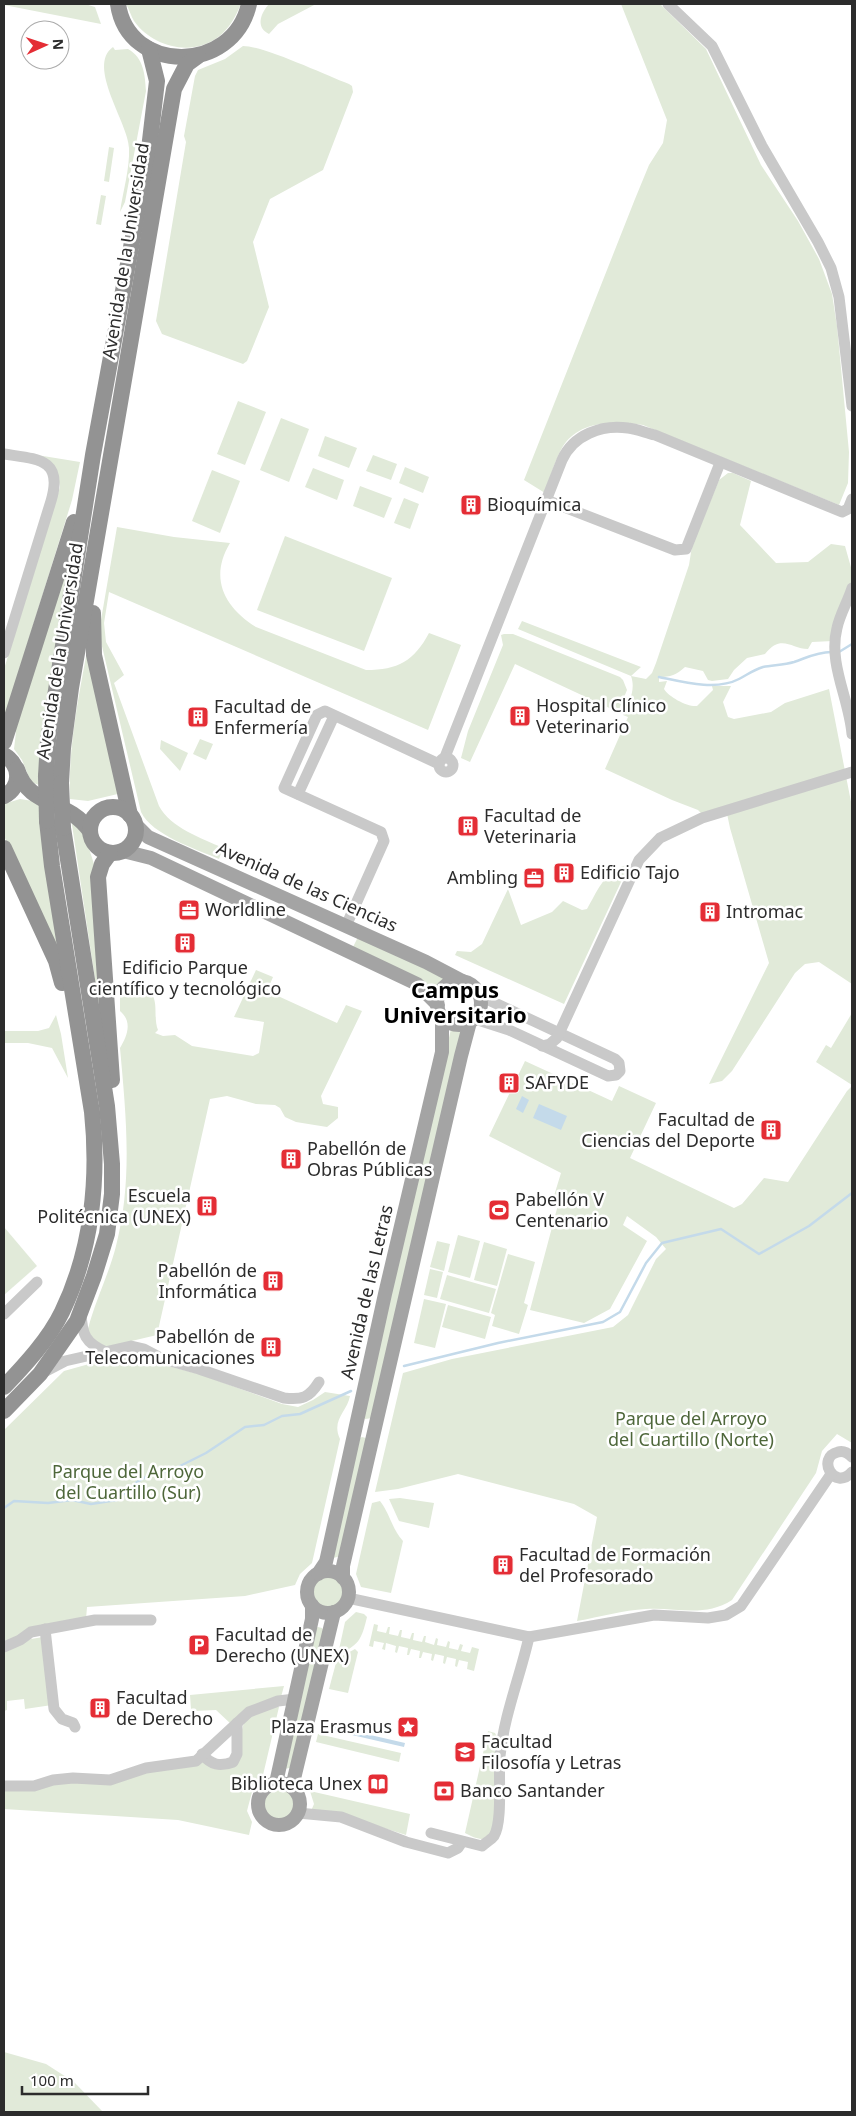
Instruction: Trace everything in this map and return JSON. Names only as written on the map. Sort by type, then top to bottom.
[{"type":"highway","points":[[118,4],[119,11],[128,30],[149,49],[168,56],[189,58],[220,47],[229,40],[238,30],[249,4]]},
{"type":"highway","name":"Avenida de la Universidad","points":[[4,1387],[49,1334],[62,1312],[87,1241],[92,1205],[95,1142],[92,1112],[52,866],[47,821],[46,776],[48,741],[93,455],[157,93],[157,81],[149,49]]},
{"type":"highway","name":"Avenida de la Universidad","points":[[4,1411],[40,1374],[78,1321],[107,1234],[112,1194],[112,1164],[107,1106],[63,828],[61,783],[63,748],[71,688],[96,553],[174,89],[187,64],[198,56]]},
{"type":"highway","points":[[4,742],[71,532],[93,455]]},
{"type":"highway","points":[[96,553],[92,630],[94,655],[132,819],[134,839],[102,864],[98,878],[115,1126],[112,1164]]},
{"type":"highway","points":[[4,755],[12,760],[20,781],[31,793],[72,812],[90,831],[96,846],[116,852]]},
{"type":"highway","points":[[4,797],[17,781],[16,769]]},
{"type":"highway","points":[[4,797],[31,793]]},
{"type":"highway","points":[[72,812],[98,812],[114,807],[124,810],[132,819]]},
{"type":"highway","points":[[90,831],[92,820],[98,812]]},
{"type":"highway","points":[[4,848],[56,961],[64,987],[92,1112]]},
{"type":"main road","name":"Avenida de las Ciencias","points":[[132,819],[148,837],[426,962],[466,983]]},
{"type":"main road","points":[[116,852],[151,858],[417,984],[455,1025],[473,1020]]},
{"type":"main road","points":[[312,1605],[323,1612],[334,1612],[342,1608],[348,1598],[349,1589],[343,1578],[343,1566],[461,1056],[473,1020],[481,1008],[480,996],[474,988],[466,983],[456,982],[447,985],[441,992],[440,1011]]},
{"type":"main road","name":"Avenida de las Letras","points":[[318,1574],[326,1562],[442,1052],[440,1011]]},
{"type":"main road","points":[[276,1783],[312,1619],[312,1605],[308,1596],[308,1588],[312,1579],[318,1574],[332,1572],[343,1578]]},
{"type":"main road","points":[[292,1788],[334,1612]]},
{"type":"main road","points":[[276,1783],[292,1788],[300,1799],[298,1813],[289,1822],[280,1824],[270,1822],[263,1816],[259,1807],[260,1798],[267,1787],[276,1783]]},
{"type":"street","points":[[668,4],[712,46],[762,146],[818,242],[830,268],[839,297],[852,406]]},
{"type":"street","points":[[346,926],[384,841],[381,832],[284,788],[317,716],[325,711],[445,760],[566,450],[576,440],[593,432],[610,428],[628,428],[655,435],[842,512],[848,509],[852,499]]},
{"type":"street","points":[[4,454],[32,458],[44,463],[52,471],[56,481],[4,654]]},
{"type":"street","points":[[546,500],[675,550],[686,549],[720,463]]},
{"type":"street","points":[[852,588],[837,628],[835,652],[852,734]]},
{"type":"street","points":[[298,794],[334,716]]},
{"type":"street","points":[[542,1046],[554,1042],[639,860],[660,838],[702,818],[852,772]]},
{"type":"street","points":[[473,1020],[509,1030],[608,1076],[618,1073],[620,1066],[615,1059],[480,996]]},
{"type":"street","points":[[4,1314],[37,1282]]},
{"type":"street","points":[[81,1312],[82,1328],[88,1341],[94,1347],[106,1352]]},
{"type":"street","points":[[40,1374],[65,1361],[131,1346],[144,1349],[163,1359],[199,1369],[284,1398],[298,1400],[312,1393],[319,1382]]},
{"type":"street","points":[[356,1428],[374,1432]]},
{"type":"street","points":[[831,1474],[828,1465],[833,1454],[841,1451],[852,1457]]},
{"type":"street","points":[[831,1474],[843,1478],[852,1472]]},
{"type":"street","points":[[348,1598],[529,1637],[654,1615],[708,1618],[726,1615],[741,1606],[831,1474]]},
{"type":"street","points":[[4,1647],[20,1640],[31,1632],[45,1629],[95,1620],[150,1620]]},
{"type":"street","points":[[45,1629],[54,1709],[58,1716],[73,1723],[75,1727]]},
{"type":"street","points":[[430,1832],[482,1846],[494,1837],[498,1822],[500,1756],[509,1704],[523,1663],[529,1637]]},
{"type":"street","points":[[4,1786],[34,1786],[53,1780],[73,1778],[110,1780],[146,1768],[196,1760],[249,1712],[278,1701],[295,1698]]},
{"type":"street","points":[[202,1754],[217,1765],[233,1762],[237,1754],[237,1723]]},
{"type":"street","points":[[298,1813],[341,1817],[406,1842],[448,1853],[458,1848],[462,1842]]},
{"type":"green space","points":[[85,4],[95,7],[101,24],[4,5]]},
{"type":"green space","points":[[126,4],[241,4],[231,23],[223,33],[213,41],[189,48],[164,44],[142,31],[134,21]]},
{"type":"green space","points":[[269,4],[316,4],[278,24],[269,34],[262,28],[261,20]]},
{"type":"green space","points":[[621,4],[660,4],[706,49],[761,165],[798,221],[819,259],[832,294],[837,326],[849,452],[848,483],[839,505],[643,425],[623,423],[591,426],[573,435],[560,452],[545,493],[524,480],[649,165],[663,143],[667,120]]},
{"type":"green space","points":[[243,46],[253,47],[279,56],[349,84],[352,86],[353,92],[323,170],[270,199],[253,242],[269,307],[247,361],[243,364],[162,334],[156,321],[195,76],[198,70],[225,59]]},
{"type":"green space","points":[[113,47],[115,50],[128,49],[137,57],[143,67],[146,91],[125,202],[120,212],[129,148],[123,125],[106,81],[104,67],[106,56]]},
{"type":"green space","points":[[109,147],[114,148],[109,182],[104,181]]},
{"type":"green space","points":[[101,195],[106,196],[101,225],[96,224]]},
{"type":"green space","points":[[238,401],[266,412],[245,465],[217,454]]},
{"type":"green space","points":[[281,418],[309,429],[289,482],[260,470]]},
{"type":"green space","points":[[325,436],[357,448],[349,468],[318,456]]},
{"type":"green space","points":[[37,455],[80,462],[72,500],[4,719],[4,669],[60,487],[57,471]]},
{"type":"green space","points":[[373,455],[397,464],[391,480],[366,471]]},
{"type":"green space","points":[[405,467],[429,477],[423,493],[399,483]]},
{"type":"green space","points":[[313,468],[344,480],[337,500],[305,487]]},
{"type":"green space","points":[[212,470],[240,481],[220,533],[192,521]]},
{"type":"green space","points":[[728,473],[733,473],[751,481],[740,525],[776,563],[808,562],[831,544],[845,546],[852,571],[852,580],[833,641],[812,642],[808,649],[781,643],[776,644],[765,654],[747,658],[734,670],[728,679],[708,680],[703,671],[685,667],[673,675],[659,677],[659,682],[667,681],[664,689],[670,695],[683,703],[693,706],[697,706],[713,690],[712,686],[731,686],[723,702],[728,717],[734,719],[771,712],[785,703],[829,689],[852,807],[852,984],[819,962],[805,964],[795,973],[732,1071],[722,1081],[709,1084],[769,963],[726,809],[703,815],[698,810],[605,769],[628,717],[623,715],[632,691],[631,676],[646,679],[652,673],[689,565],[692,546],[719,480]]},
{"type":"green space","points":[[360,486],[392,498],[384,518],[353,506]]},
{"type":"green space","points":[[404,498],[419,504],[410,529],[394,523]]},
{"type":"green space","points":[[117,527],[174,537],[230,543],[221,568],[221,580],[223,591],[235,610],[256,627],[366,670],[387,668],[404,662],[417,651],[429,633],[461,645],[428,730],[109,592],[104,623],[106,642],[124,675],[114,683],[159,806],[164,814],[179,826],[223,848],[219,859],[164,834],[155,828],[141,812],[101,642],[101,620]]},
{"type":"green space","points":[[285,536],[392,578],[364,651],[257,610]]},
{"type":"green space","points":[[70,550],[39,785],[31,782],[22,760],[14,749],[16,732],[14,731]]},
{"type":"green space","points":[[522,621],[641,667],[631,676],[518,629]]},
{"type":"green space","points":[[513,634],[620,677],[627,690],[618,712],[515,664],[470,762],[461,758],[468,731],[503,645],[501,635]]},
{"type":"green space","points":[[87,651],[122,793],[88,801],[70,799],[74,725]]},
{"type":"green space","points":[[200,739],[213,744],[206,760],[193,754]]},
{"type":"green space","points":[[161,740],[188,753],[180,771],[160,749]]},
{"type":"green space","points":[[20,799],[39,802],[58,949],[44,928],[4,836],[4,804]]},
{"type":"green space","points":[[71,818],[83,830],[94,864],[103,1033]]},
{"type":"green space","points":[[623,866],[628,867],[564,1004],[455,955],[457,951],[471,952],[482,944],[508,889],[521,925],[552,912],[563,901],[582,910],[587,909],[605,879],[616,869]]},
{"type":"green space","points":[[358,937],[447,979],[437,987],[434,993],[352,949]]},
{"type":"green space","points":[[256,970],[273,977],[267,991],[337,1023],[346,1005],[362,1011],[321,1096],[323,1104],[338,1107],[338,1118],[327,1127],[296,1122],[285,1117],[280,1108],[275,1105],[256,1104],[227,1096],[210,1099],[157,1335],[106,1347],[92,1339],[88,1329],[116,1246],[125,1197],[127,1147],[120,1048],[127,1034],[128,1024],[120,1011],[120,996],[131,991],[143,990],[153,996],[158,1030],[155,1033],[163,1036],[175,1035],[192,1046],[253,1056],[259,1053],[264,1022],[234,1017]]},
{"type":"green space","points":[[852,1013],[852,1085],[816,1062],[826,1045],[831,1048]]},
{"type":"green space","points":[[56,1015],[68,1078],[52,1048],[28,1043],[4,1043],[4,1031],[38,1031],[49,1028]]},
{"type":"green space","points":[[451,1029],[463,1031],[373,1418],[365,1419],[363,1416]]},
{"type":"green space","name":"Parque del Arroyo del Cuartillo (Norte)","points":[[525,1061],[612,1101],[619,1086],[656,1103],[630,1158],[734,1208],[742,1204],[764,1178],[788,1182],[852,1086],[852,1443],[837,1434],[822,1451],[816,1473],[732,1600],[711,1609],[637,1610],[577,1621],[597,1517],[574,1504],[458,1474],[398,1489],[375,1492],[403,1373],[452,1359],[613,1327],[628,1315],[656,1259],[666,1249],[656,1237],[627,1216],[623,1225],[647,1241],[610,1309],[584,1323],[530,1310],[559,1201],[553,1199],[561,1173],[489,1136]]},
{"type":"green space","points":[[4,1227],[37,1266],[4,1295]]},
{"type":"green space","points":[[458,1235],[480,1241],[470,1278],[448,1272]]},
{"type":"green space","points":[[437,1241],[450,1244],[444,1271],[430,1267]]},
{"type":"green space","points":[[484,1242],[507,1249],[497,1286],[474,1280]]},
{"type":"green space","points":[[508,1254],[535,1262],[524,1303],[528,1305],[519,1334],[492,1326],[495,1315],[491,1313]]},
{"type":"green space","points":[[430,1269],[443,1272],[437,1298],[424,1295]]},
{"type":"green space","points":[[447,1275],[496,1289],[489,1313],[440,1299]]},
{"type":"green space","points":[[424,1299],[446,1304],[435,1348],[414,1343]]},
{"type":"green space","points":[[448,1305],[491,1317],[485,1339],[442,1327]]},
{"type":"green space","name":"Parque del Arroyo del Cuartillo (Sur)","points":[[132,1352],[140,1352],[157,1363],[202,1375],[282,1404],[298,1407],[325,1392],[350,1396],[338,1421],[337,1427],[340,1439],[312,1563],[300,1574],[295,1585],[245,1596],[87,1607],[86,1619],[4,1643],[4,1430],[64,1371]]},
{"type":"green space","points":[[366,1438],[341,1556],[333,1558],[358,1439]]},
{"type":"green space","points":[[400,1498],[434,1503],[429,1528],[399,1521],[389,1499]]},
{"type":"green space","points":[[380,1501],[396,1532],[403,1541],[391,1593],[361,1587],[356,1574],[372,1503]]},
{"type":"green space","points":[[328,1576],[339,1581],[344,1592],[339,1603],[328,1608],[317,1603],[312,1592],[317,1581]]},
{"type":"green space","points":[[356,1612],[367,1617],[361,1636],[351,1648],[338,1654],[345,1622]]},
{"type":"green space","points":[[374,1624],[378,1625],[377,1631],[386,1633],[388,1627],[390,1627],[389,1634],[398,1636],[400,1630],[402,1630],[401,1637],[410,1639],[412,1633],[414,1633],[413,1640],[422,1642],[424,1636],[426,1636],[425,1642],[434,1645],[436,1638],[438,1639],[437,1645],[446,1647],[448,1641],[450,1642],[449,1648],[458,1650],[460,1644],[463,1645],[461,1651],[470,1653],[472,1647],[479,1649],[474,1671],[467,1669],[468,1662],[459,1660],[457,1667],[455,1666],[456,1659],[447,1657],[445,1664],[443,1663],[444,1656],[435,1654],[433,1661],[431,1660],[432,1654],[423,1652],[421,1658],[419,1658],[420,1651],[411,1649],[409,1655],[407,1655],[408,1648],[399,1646],[397,1653],[395,1652],[396,1646],[386,1643],[385,1650],[382,1649],[384,1643],[374,1641],[373,1647],[369,1646]]},
{"type":"green space","points":[[318,1627],[324,1631],[293,1767],[285,1769],[314,1629]]},
{"type":"green space","points":[[43,1637],[52,1705],[25,1709],[24,1699],[7,1701],[7,1710],[4,1711],[4,1650],[31,1639]]},
{"type":"green space","points":[[355,1649],[358,1652],[348,1693],[329,1689],[337,1659]]},
{"type":"green space","points":[[284,1686],[281,1697],[231,1724],[216,1710],[194,1711],[191,1709],[190,1695]]},
{"type":"green space","points":[[274,1705],[279,1707],[263,1775],[255,1781],[247,1811],[252,1822],[249,1835],[178,1820],[4,1809],[4,1787],[92,1781],[202,1762],[232,1765],[245,1719]]},
{"type":"green space","points":[[488,1731],[495,1733],[497,1737],[496,1804],[493,1829],[490,1835],[481,1839],[465,1833]]},
{"type":"green space","points":[[318,1734],[401,1753],[399,1762],[316,1742]]},
{"type":"green space","points":[[279,1789],[290,1793],[294,1804],[290,1815],[279,1819],[268,1815],[264,1804],[268,1793]]},
{"type":"green space","points":[[310,1791],[410,1814],[406,1835],[368,1823],[311,1811],[314,1804]]},
{"type":"green space","points":[[4,2052],[46,2064],[74,2082],[103,2112],[4,2112]]},
{"type":"water","points":[[522,1096],[529,1100],[523,1113],[516,1109]]},
{"type":"water","points":[[539,1104],[567,1116],[561,1130],[533,1118]]},
{"type":"water","points":[[327,1725],[405,1743],[404,1747],[326,1729]]},
{"type":"waterway","points":[[839,652],[852,644]]},
{"type":"waterway","points":[[659,677],[710,685],[730,683],[763,667],[790,663],[816,654],[831,652]]},
{"type":"waterway","points":[[404,1366],[498,1343],[603,1322],[620,1312],[646,1263],[662,1243],[721,1229],[759,1254],[809,1226],[852,1193]]},
{"type":"waterway","points":[[4,1508],[14,1501],[48,1503],[72,1500],[91,1504],[117,1500],[137,1482],[151,1474],[170,1471],[206,1453],[245,1427],[264,1425],[282,1416],[300,1414],[351,1391]]},
{"type":"place","name":"Bioquímica","points":[[471,505]]},
{"type":"place","name":"Hospital Clínico Veterinario","points":[[520,716]]},
{"type":"place","name":"Facultad de Enfermería","points":[[198,717]]},
{"type":"place","name":"Facultad de Veterinaria","points":[[468,826]]},
{"type":"place","name":"Edificio Tajo","points":[[564,873]]},
{"type":"place","name":"Ambling","points":[[534,878]]},
{"type":"place","name":"Worldline","points":[[189,910]]},
{"type":"place","name":"Intromac","points":[[710,912]]},
{"type":"place","name":"Edificio Parque científico y tecnológico","points":[[185,943]]},
{"type":"place","name":"SAFYDE","points":[[509,1083]]},
{"type":"place","name":"Facultad de Ciencias del Deporte","points":[[771,1130]]},
{"type":"place","name":"Pabellón de Obras Públicas","points":[[291,1159]]},
{"type":"place","name":"Escuela Politécnica (UNEX)","points":[[207,1206]]},
{"type":"place","name":"Pabellón V Centenario","points":[[499,1210]]},
{"type":"place","name":"Pabellón de Informática","points":[[273,1281]]},
{"type":"place","name":"Pabellón de Telecomunicaciones","points":[[271,1347]]},
{"type":"place","name":"Facultad de Formación del Profesorado","points":[[503,1565]]},
{"type":"place","name":"Facultad de Derecho (UNEX)","points":[[199,1645]]},
{"type":"place","name":"Facultad de Derecho","points":[[100,1708]]},
{"type":"place","name":"Plaza Erasmus","points":[[408,1727]]},
{"type":"place","name":"Facultad Filosofía y Letras","points":[[465,1752]]},
{"type":"place","name":"Biblioteca Unex","points":[[378,1784]]},
{"type":"place","name":"Banco Santander","points":[[444,1791]]},
{"type":"district","name":"Campus Universitario","points":[[455,1002]]}]
